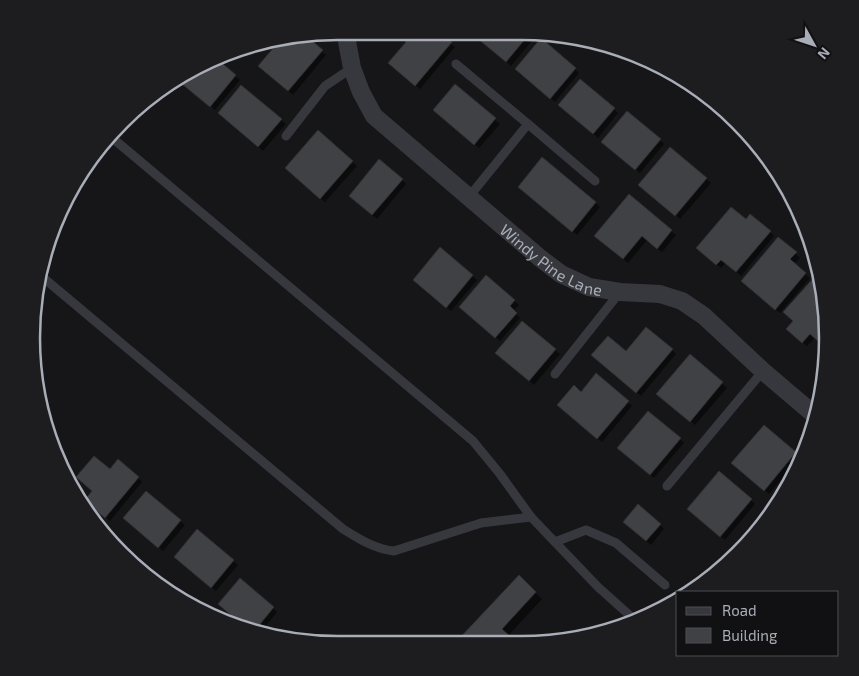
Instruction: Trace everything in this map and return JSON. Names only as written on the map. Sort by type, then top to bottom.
[{"type":"street","name":"Windy Pine Lane","points":[[347,40],[352,68],[360,92],[374,116],[468,198],[561,274],[589,287],[620,292],[660,294],[682,301],[704,316],[810,411]]},
{"type":"lane","points":[[456,64],[595,181]]},
{"type":"lane","points":[[286,136],[325,86],[352,68]]},
{"type":"lane","points":[[468,198],[528,124]]},
{"type":"lane","points":[[115,140],[473,441],[531,517],[598,587],[629,615]]},
{"type":"lane","points":[[46,280],[343,529],[364,542],[394,551],[481,523],[531,517]]},
{"type":"lane","points":[[555,374],[620,292]]},
{"type":"lane","points":[[667,486],[764,371]]},
{"type":"lane","points":[[555,542],[586,530],[616,544],[666,585]]},
{"type":"building","points":[[404,40],[449,40],[452,42],[415,86],[388,63],[406,42]]},
{"type":"building","points":[[479,40],[524,40],[506,62]]},
{"type":"building","points":[[539,41],[545,42],[576,68],[550,99],[515,69]]},
{"type":"building","points":[[313,42],[323,50],[288,91],[258,66],[274,47]]},
{"type":"building","points":[[223,64],[236,75],[210,107],[182,84]]},
{"type":"building","points":[[580,79],[615,108],[593,134],[558,105]]},
{"type":"building","points":[[455,84],[496,118],[474,145],[433,110]]},
{"type":"building","points":[[241,85],[282,119],[258,147],[218,113]]},
{"type":"building","points":[[627,111],[661,139],[635,170],[601,142]]},
{"type":"building","points":[[318,130],[353,161],[320,199],[285,168]]},
{"type":"building","points":[[670,147],[707,178],[675,216],[638,185]]},
{"type":"building","points":[[542,157],[596,202],[572,232],[518,187]]},
{"type":"building","points":[[379,159],[403,179],[372,215],[349,196]]},
{"type":"building","points":[[629,194],[672,230],[657,249],[642,236],[623,259],[594,236]]},
{"type":"building","points":[[731,207],[746,219],[750,214],[771,231],[736,272],[721,260],[716,265],[696,248]]},
{"type":"building","points":[[778,237],[797,252],[790,259],[806,273],[775,310],[741,281]]},
{"type":"building","points":[[440,247],[473,275],[446,308],[413,280]]},
{"type":"building","points":[[486,275],[515,300],[510,306],[517,313],[495,338],[459,307]]},
{"type":"building","points":[[813,279],[819,342],[810,334],[802,343],[786,329],[793,321],[783,312]]},
{"type":"building","points":[[522,321],[556,349],[529,381],[495,353]]},
{"type":"building","points":[[646,327],[673,349],[636,393],[591,355],[608,336],[626,351]]},
{"type":"building","points":[[690,354],[723,382],[690,422],[656,394]]},
{"type":"building","points":[[596,373],[629,401],[597,439],[557,405],[574,385],[581,392]]},
{"type":"building","points":[[648,411],[681,438],[650,475],[617,448]]},
{"type":"building","points":[[764,425],[796,452],[764,491],[731,463]]},
{"type":"building","points":[[94,456],[110,469],[118,459],[139,477],[105,518],[94,509],[86,498],[92,491],[76,477]]},
{"type":"building","points":[[719,471],[752,499],[720,537],[687,509]]},
{"type":"building","points":[[146,491],[181,520],[158,548],[123,518]]},
{"type":"building","points":[[638,504],[661,524],[646,541],[623,522]]},
{"type":"building","points":[[197,529],[234,560],[211,588],[174,557]]},
{"type":"building","points":[[519,575],[536,592],[502,629],[510,636],[462,636]]},
{"type":"building","points":[[240,578],[274,607],[259,625],[232,616],[218,604]]}]
